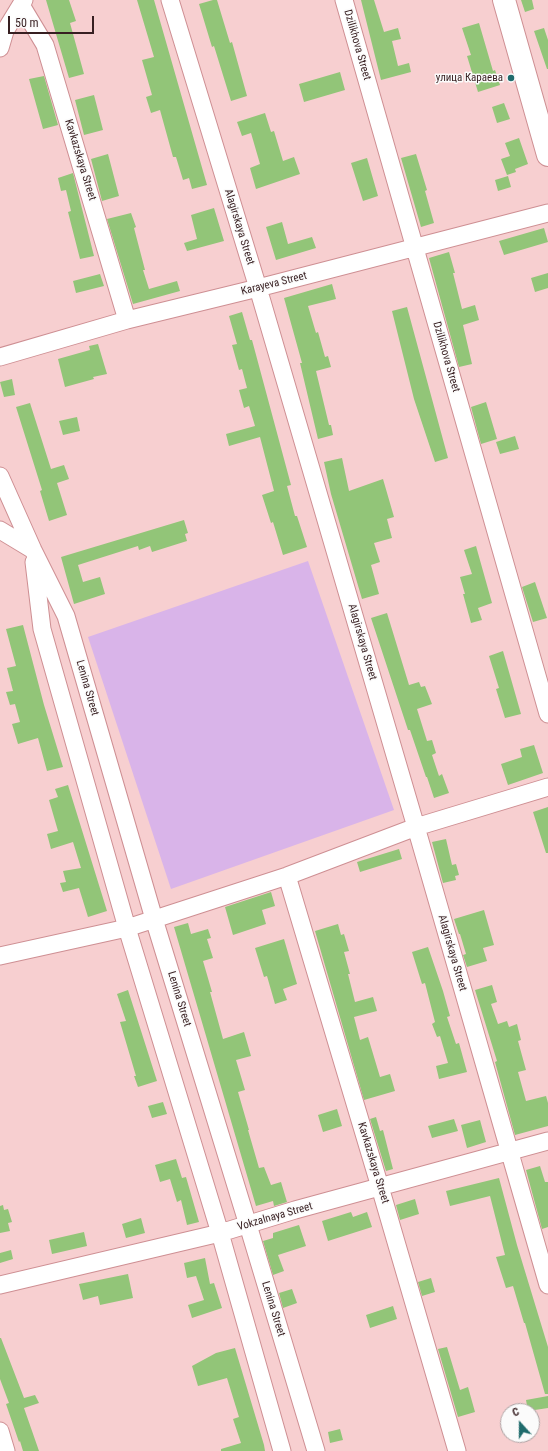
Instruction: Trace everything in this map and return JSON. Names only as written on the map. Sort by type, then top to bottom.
[{"type":"main road","points":[[504,0],[548,155]]},
{"type":"street","name":"Alagirskaya Street","points":[[170,0],[258,288],[548,1284]]},
{"type":"street","name":"Dzilikhova Street","points":[[344,0],[548,714]]},
{"type":"street","points":[[0,48],[5,31],[22,3]]},
{"type":"street","name":"Kavkazskaya Street","points":[[22,3],[45,45],[127,320]]},
{"type":"street","name":"Karayeva Street","points":[[0,357],[127,320],[258,288],[548,213]]},
{"type":"street","name":"Lenina Street","points":[[0,476],[33,550],[66,616],[154,919],[316,1451]]},
{"type":"street","points":[[0,530],[33,550]]},
{"type":"street","name":"Lenina Street","points":[[33,550],[42,628],[127,928],[220,1233],[282,1451]]},
{"type":"street","points":[[0,956],[127,928],[287,876],[416,827],[548,787]]},
{"type":"street","name":"Kavkazskaya Street","points":[[287,876],[457,1451]]},
{"type":"street","name":"Vokzalnaya Street","points":[[0,1286],[220,1233],[548,1141]]},
{"type":"street","points":[[0,1430],[6,1451]]},
{"type":"shaded area","points":[[308,561],[394,810],[171,889],[88,637]]},
{"type":"building","points":[[46,0],[69,0],[76,21],[70,23],[84,74],[69,78]]},
{"type":"building","points":[[137,0],[154,0],[207,185],[192,189],[189,178],[183,180],[176,157],[173,157],[160,110],[151,113],[146,97],[152,95],[142,60],[154,57]]},
{"type":"building","points":[[217,0],[230,43],[232,42],[247,96],[231,101],[199,4]]},
{"type":"building","points":[[361,0],[374,0],[384,32],[398,28],[401,39],[392,41],[398,66],[409,63],[411,72],[381,80]]},
{"type":"building","points":[[521,0],[532,0],[534,9],[525,12]]},
{"type":"building","points":[[479,23],[493,71],[495,70],[500,85],[478,92],[467,56],[471,55],[462,28]]},
{"type":"building","points":[[544,28],[548,40],[548,69],[534,31]]},
{"type":"building","points":[[340,72],[345,90],[304,102],[299,84]]},
{"type":"building","points":[[44,76],[58,125],[43,129],[29,79]]},
{"type":"building","points":[[94,95],[103,130],[84,135],[75,100]]},
{"type":"building","points":[[504,103],[510,119],[497,123],[492,107]]},
{"type":"building","points":[[265,113],[271,132],[274,131],[283,161],[294,157],[300,174],[256,189],[250,168],[260,164],[251,133],[242,136],[237,122]]},
{"type":"building","points":[[519,138],[528,164],[515,169],[516,172],[507,175],[501,159],[510,156],[505,143]]},
{"type":"building","points":[[108,154],[119,196],[102,201],[91,159]]},
{"type":"building","points":[[416,154],[427,190],[425,191],[434,223],[421,227],[401,158]]},
{"type":"building","points":[[367,158],[378,196],[363,201],[351,163]]},
{"type":"building","points":[[73,173],[94,256],[80,259],[68,212],[71,211],[66,190],[61,191],[58,178]]},
{"type":"building","points":[[508,176],[511,187],[498,191],[495,180]]},
{"type":"building","points":[[214,208],[224,241],[187,251],[184,243],[197,239],[191,215]]},
{"type":"building","points":[[131,213],[136,227],[134,228],[145,270],[143,270],[149,289],[177,281],[180,291],[133,304],[107,219]]},
{"type":"building","points":[[282,222],[288,244],[312,237],[316,248],[276,260],[266,227]]},
{"type":"building","points":[[544,228],[548,242],[504,255],[499,241]]},
{"type":"building","points":[[449,252],[462,309],[475,305],[479,320],[463,325],[472,364],[459,367],[429,258]]},
{"type":"building","points":[[548,273],[548,288],[535,292],[531,278]]},
{"type":"building","points":[[100,274],[104,286],[76,293],[73,281]]},
{"type":"building","points":[[332,284],[336,299],[308,306],[316,333],[318,332],[325,357],[328,356],[331,367],[316,371],[329,425],[331,425],[333,435],[318,439],[300,363],[302,363],[284,298]]},
{"type":"building","points":[[407,307],[448,458],[435,462],[414,399],[392,311]]},
{"type":"building","points":[[242,312],[250,340],[252,340],[291,485],[287,486],[295,516],[297,516],[307,547],[283,555],[273,522],[271,523],[262,495],[274,491],[260,437],[229,446],[226,434],[255,426],[249,406],[244,408],[239,390],[247,388],[242,369],[239,370],[232,345],[237,344],[229,316]]},
{"type":"building","points":[[98,344],[107,374],[93,377],[94,379],[65,387],[58,359],[90,350],[89,346]]},
{"type":"building","points":[[12,379],[15,395],[4,397],[0,382]]},
{"type":"building","points":[[486,402],[497,439],[481,444],[471,407]]},
{"type":"building","points":[[30,403],[51,469],[64,465],[69,479],[57,483],[67,515],[49,521],[40,491],[42,490],[16,407]]},
{"type":"building","points":[[77,417],[80,431],[63,435],[59,421]]},
{"type":"building","points":[[515,436],[519,449],[500,454],[496,442]]},
{"type":"building","points":[[342,458],[349,491],[383,479],[394,517],[387,519],[392,538],[374,543],[380,562],[371,565],[379,594],[362,599],[331,494],[324,462]]},
{"type":"building","points":[[184,520],[188,533],[185,534],[187,541],[152,552],[150,546],[139,550],[138,546],[78,565],[83,582],[100,577],[105,594],[74,604],[61,557]]},
{"type":"building","points":[[476,546],[492,603],[478,608],[482,620],[471,623],[460,577],[472,574],[464,550]]},
{"type":"building","points":[[535,582],[547,618],[533,622],[522,587]]},
{"type":"building","points":[[387,613],[409,685],[419,682],[421,687],[425,686],[432,704],[417,709],[427,741],[432,740],[436,753],[432,755],[439,776],[442,774],[449,793],[434,798],[410,730],[408,730],[371,618]]},
{"type":"building","points":[[23,625],[44,705],[63,767],[47,771],[38,738],[18,744],[12,724],[20,722],[15,704],[10,705],[6,692],[13,691],[7,668],[16,666],[6,629]]},
{"type":"building","points":[[503,651],[521,714],[505,718],[496,689],[499,688],[489,656]]},
{"type":"building","points":[[534,745],[543,773],[508,785],[501,764],[522,757],[520,749]]},
{"type":"building","points":[[68,785],[107,911],[88,917],[79,888],[63,892],[60,883],[66,882],[63,871],[81,868],[73,842],[51,849],[47,834],[58,831],[49,800],[58,797],[55,789]]},
{"type":"building","points":[[548,807],[548,853],[546,853],[533,812]]},
{"type":"building","points":[[446,839],[452,865],[456,864],[459,875],[455,876],[456,880],[443,883],[432,842]]},
{"type":"building","points":[[399,849],[402,859],[360,872],[357,862]]},
{"type":"building","points":[[271,892],[275,906],[262,910],[266,924],[233,935],[225,907]]},
{"type":"building","points":[[484,910],[494,945],[483,948],[487,961],[467,967],[463,955],[466,954],[454,919]]},
{"type":"building","points":[[188,923],[191,934],[208,929],[211,938],[207,939],[213,958],[203,961],[223,1039],[244,1032],[251,1056],[236,1060],[245,1090],[238,1092],[248,1130],[259,1168],[264,1167],[271,1185],[281,1182],[287,1202],[274,1206],[273,1201],[256,1206],[174,927]]},
{"type":"building","points":[[338,924],[341,935],[344,934],[349,951],[344,952],[355,1002],[373,997],[377,1011],[354,1017],[360,1040],[368,1037],[380,1077],[390,1074],[395,1091],[364,1100],[315,931]]},
{"type":"building","points":[[284,939],[297,984],[283,989],[287,1000],[275,1004],[267,976],[264,977],[255,948]]},
{"type":"building","points":[[428,947],[450,1016],[447,1017],[456,1044],[459,1043],[467,1072],[439,1079],[436,1066],[448,1063],[440,1036],[437,1037],[432,1024],[435,1022],[425,983],[422,984],[412,952]]},
{"type":"building","points":[[492,985],[497,1002],[491,1004],[498,1024],[507,1021],[509,1027],[517,1024],[521,1040],[518,1041],[526,1070],[518,1072],[526,1101],[546,1096],[548,1103],[548,1126],[515,1135],[495,1062],[497,1061],[475,990]]},
{"type":"building","points":[[128,990],[157,1081],[138,1087],[120,1022],[126,1021],[117,994]]},
{"type":"building","points":[[163,1102],[167,1114],[152,1118],[148,1106]]},
{"type":"building","points":[[337,1109],[342,1126],[323,1132],[318,1115]]},
{"type":"building","points":[[376,1117],[380,1131],[383,1130],[393,1169],[386,1171],[370,1119]]},
{"type":"building","points":[[454,1119],[458,1131],[432,1138],[428,1126]]},
{"type":"building","points":[[480,1120],[486,1142],[467,1148],[461,1125]]},
{"type":"building","points":[[176,1159],[182,1178],[186,1177],[199,1222],[187,1225],[181,1200],[177,1202],[170,1179],[160,1182],[155,1165]]},
{"type":"building","points":[[540,1166],[545,1182],[548,1182],[548,1227],[542,1229],[526,1170]]},
{"type":"building","points":[[499,1178],[517,1245],[548,1347],[548,1394],[545,1394],[513,1286],[506,1288],[496,1257],[505,1255],[490,1196],[450,1206],[446,1191]]},
{"type":"building","points":[[415,1199],[419,1214],[400,1220],[396,1205]]},
{"type":"building","points":[[3,1205],[4,1210],[8,1209],[12,1222],[8,1223],[10,1231],[0,1233],[0,1206]]},
{"type":"building","points":[[351,1212],[353,1217],[367,1212],[372,1227],[328,1241],[322,1221]]},
{"type":"building","points":[[141,1218],[145,1233],[126,1238],[122,1224]]},
{"type":"building","points":[[299,1225],[306,1246],[278,1255],[284,1271],[273,1275],[263,1241],[273,1238],[273,1233]]},
{"type":"building","points":[[84,1232],[87,1246],[52,1254],[49,1240]]},
{"type":"building","points":[[11,1250],[13,1259],[0,1263],[0,1253]]},
{"type":"building","points":[[205,1258],[210,1284],[214,1283],[222,1308],[192,1318],[188,1305],[204,1300],[196,1276],[187,1278],[184,1263]]},
{"type":"building","points":[[128,1274],[133,1298],[100,1305],[98,1296],[83,1300],[79,1284]]},
{"type":"building","points":[[431,1278],[435,1292],[422,1296],[418,1282]]},
{"type":"building","points":[[292,1289],[297,1303],[283,1308],[279,1293]]},
{"type":"building","points":[[393,1306],[397,1319],[370,1328],[366,1315]]},
{"type":"building","points":[[0,1338],[24,1398],[35,1395],[39,1403],[24,1408],[39,1451],[23,1451],[20,1441],[19,1442],[6,1404],[9,1403],[0,1379]]},
{"type":"building","points":[[447,1347],[460,1390],[468,1387],[475,1412],[458,1417],[438,1349]]},
{"type":"building","points":[[235,1348],[265,1451],[221,1451],[221,1449],[241,1443],[233,1419],[239,1417],[227,1378],[198,1386],[192,1366],[216,1353]]},
{"type":"building","points":[[548,1396],[548,1408],[540,1409],[540,1403],[527,1403],[526,1400]]},
{"type":"building","points":[[340,1429],[343,1440],[330,1443],[328,1432]]},
{"type":"place","name":"улица Караева","points":[[511,78]]}]
